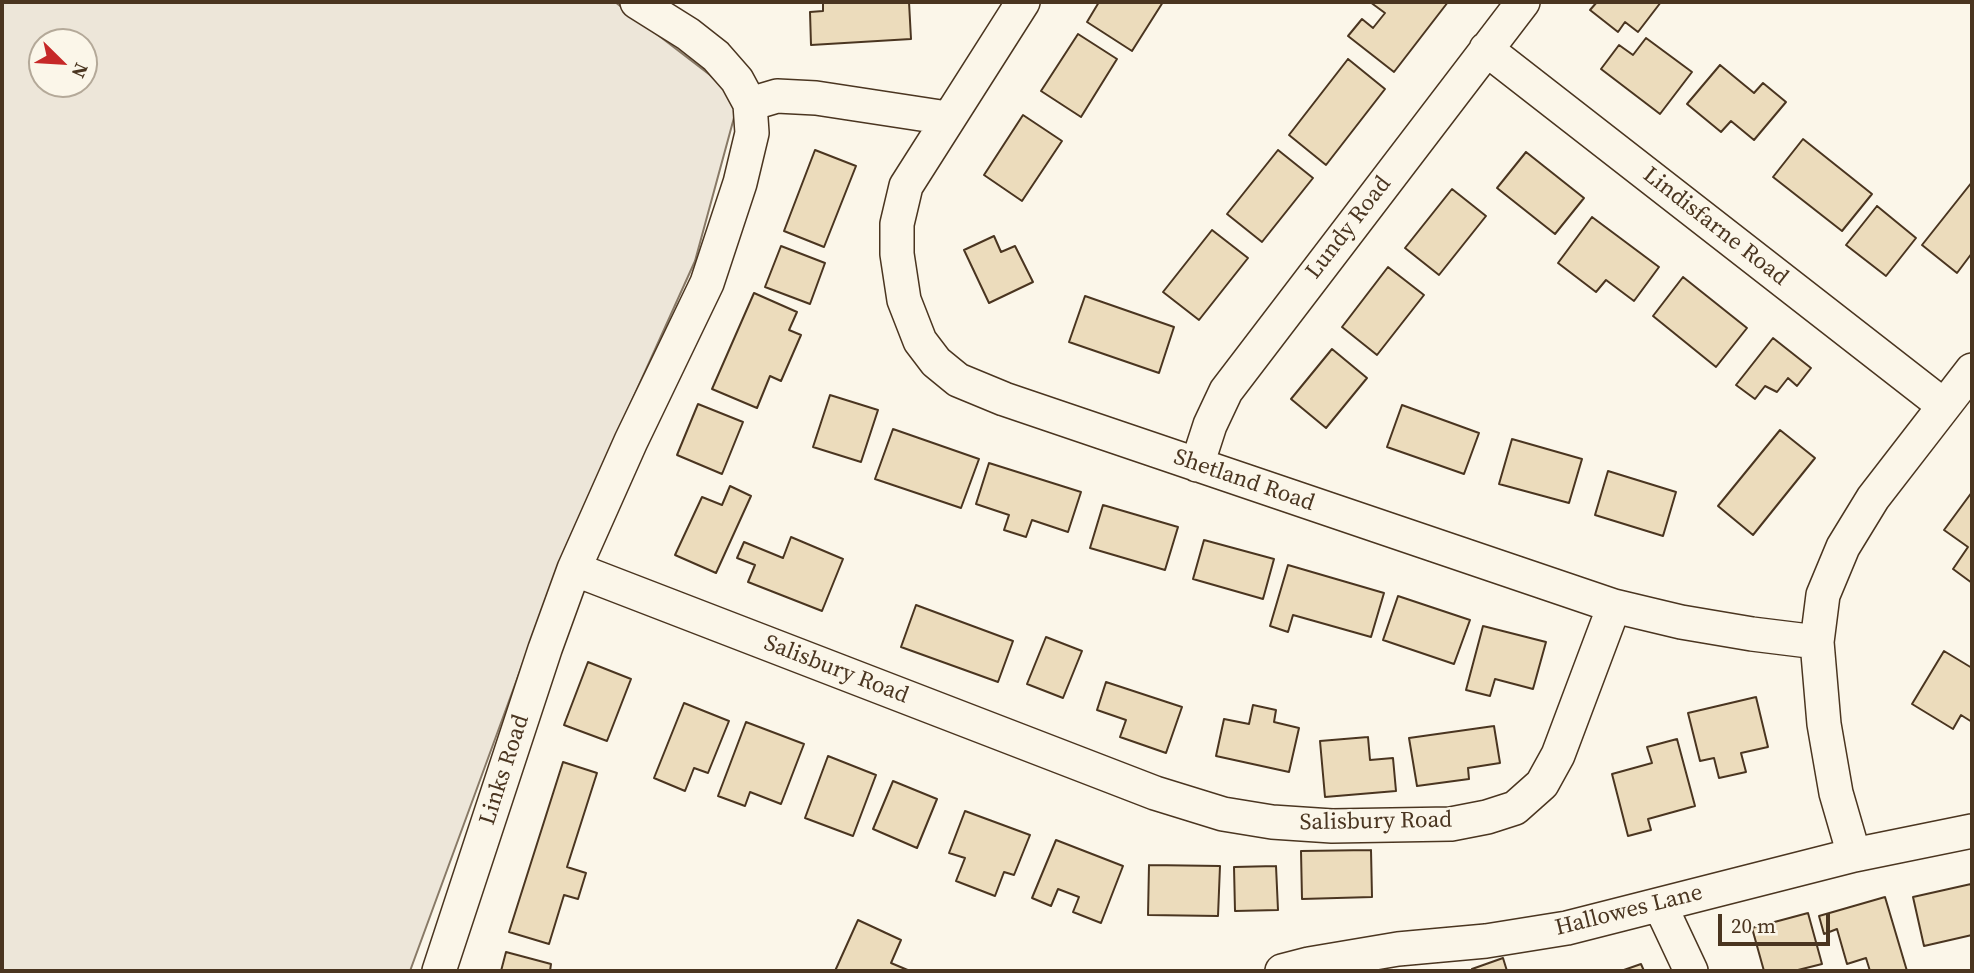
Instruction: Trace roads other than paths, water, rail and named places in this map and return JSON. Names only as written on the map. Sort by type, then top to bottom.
[{"type":"street","points":[[574,569],[631,441],[708,283],[743,171],[752,132],[750,104],[737,80],[716,56],[688,34],[637,2]]},
{"type":"street","name":"Shetland Road","points":[[1023,2],[906,186],[897,224],[897,254],[904,300],[920,341],[936,362],[958,380],[1017,404],[1614,606],[1681,622],[1817,642]]},
{"type":"street","name":"Lundy Road","points":[[1197,465],[1210,425],[1226,391],[1523,2]]},
{"type":"street","name":"Lindisfarne Road","points":[[1486,50],[1943,405]]},
{"type":"street","points":[[750,104],[777,96],[816,97],[947,118]]},
{"type":"street","points":[[1854,855],[1836,793],[1826,736],[1817,642],[1823,595],[1843,547],[1873,498],[1972,370]]},
{"type":"street","name":"Salisbury Road","points":[[574,569],[1155,793],[1223,814],[1272,822],[1332,827],[1451,824],[1515,808],[1542,783],[1558,755],[1614,606]]},
{"type":"street","name":"Links Road","points":[[439,971],[574,569]]},
{"type":"street","name":"Hallowes Lane","points":[[1282,971],[1398,949],[1486,941],[1567,928],[1854,855],[1972,831]]},
{"type":"street","points":[[1660,905],[1690,971]]}]
